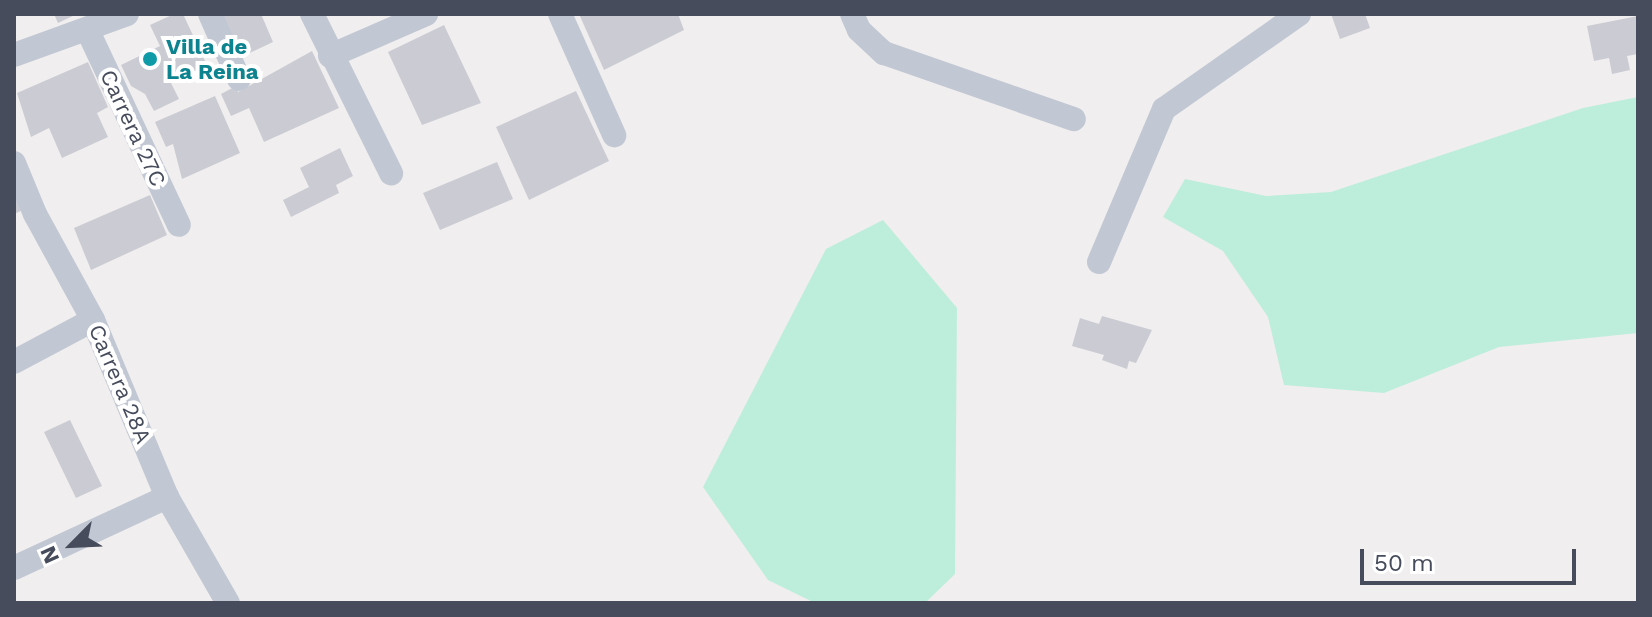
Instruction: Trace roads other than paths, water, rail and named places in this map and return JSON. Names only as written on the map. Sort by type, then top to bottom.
[{"type":"street","points":[[14,55],[88,31],[127,14]]},
{"type":"street","points":[[210,14],[239,79]]},
{"type":"street","points":[[312,14],[330,56],[391,173]]},
{"type":"street","points":[[330,56],[426,14]]},
{"type":"street","points":[[560,14],[614,135]]},
{"type":"street","points":[[852,14],[859,30],[884,53],[1074,119]]},
{"type":"street","points":[[1099,262],[1164,109],[1299,14]]},
{"type":"street","name":"Carrera 27C","points":[[88,31],[179,225]]},
{"type":"street","name":"Carrera 28A","points":[[14,163],[24,219],[93,320],[167,497],[228,603]]},
{"type":"street","points":[[14,362],[93,320]]},
{"type":"street","points":[[14,568],[167,497]]},
{"type":"place","name":"Villa de La Reina","points":[[150,59]]}]
